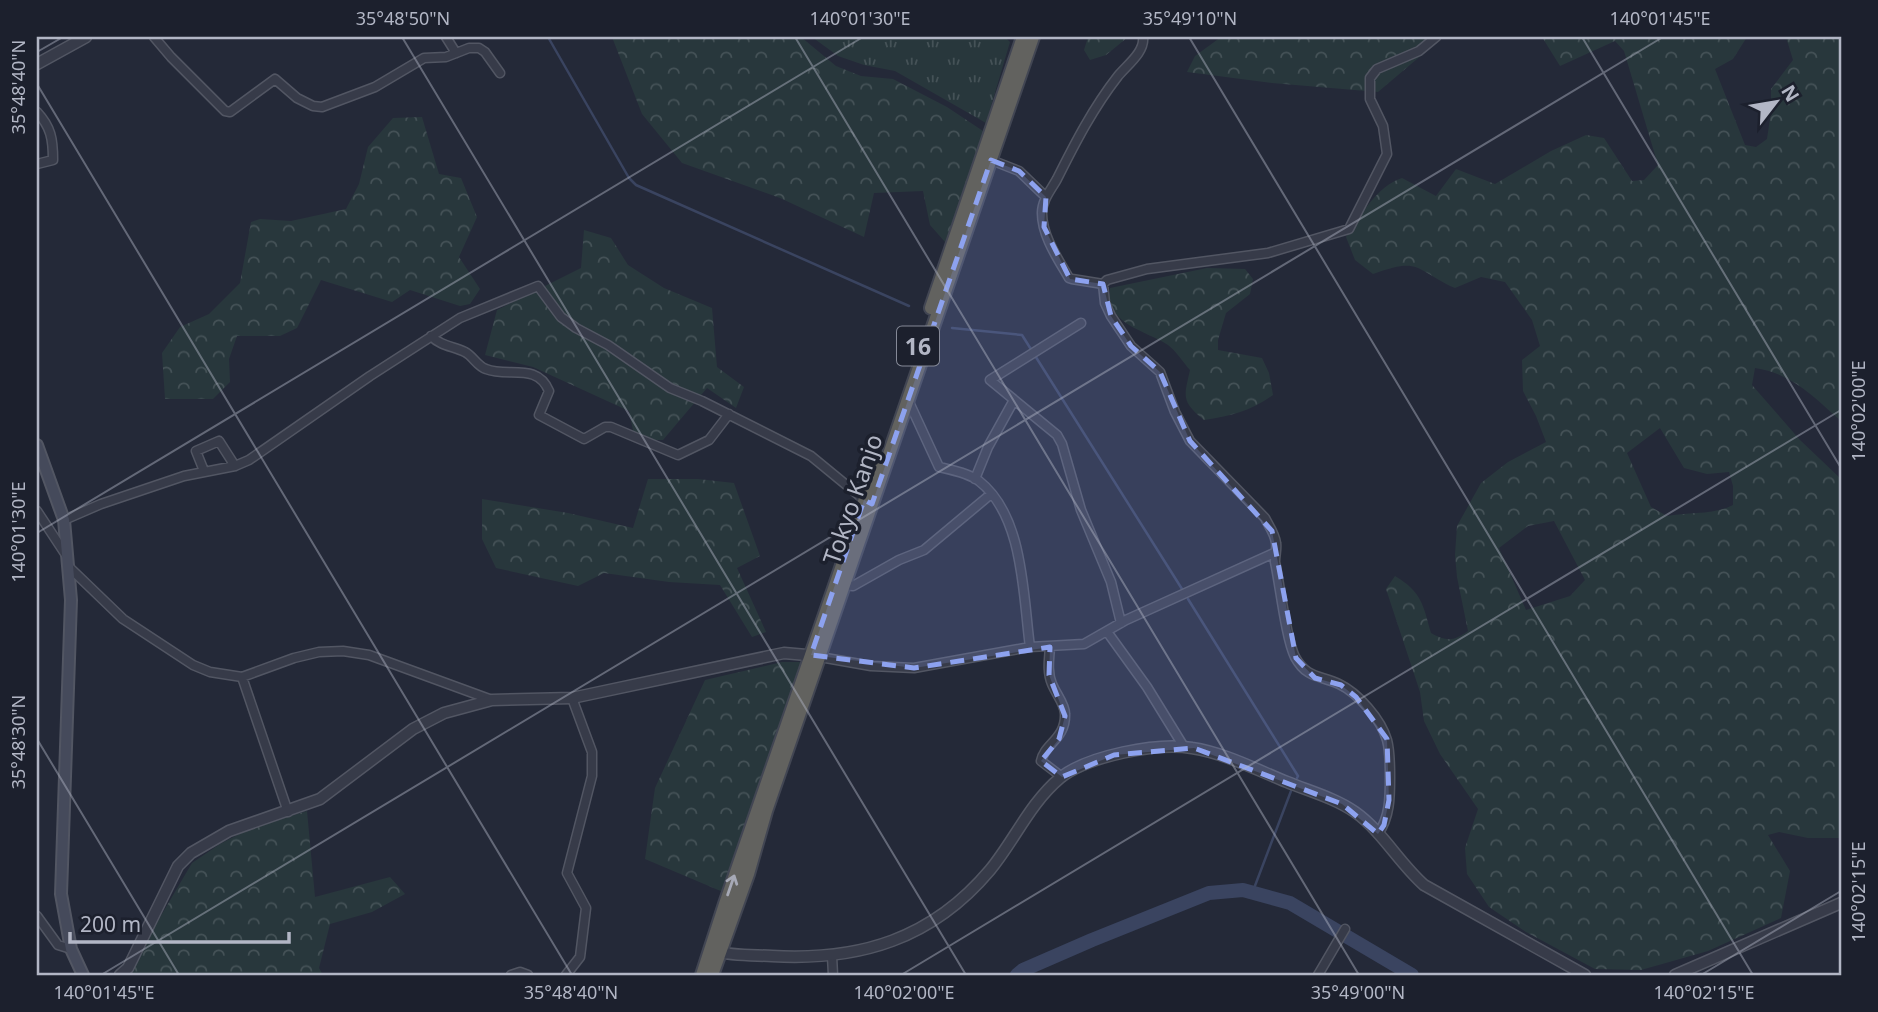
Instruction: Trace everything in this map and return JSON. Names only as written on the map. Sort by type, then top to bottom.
[{"type":"highway","name":"Tokyo Kanjo","points":[[702,975],[715,951],[1023,37]]},
{"type":"highway","name":"Tokyo Kanjo","points":[[815,656],[844,585],[868,502],[908,400],[1033,37]]},
{"type":"highway","name":"Tokyo Kanjo","points":[[712,975],[715,951]]},
{"type":"main road","points":[[37,445],[59,501],[70,564],[61,894],[71,949],[83,975]]},
{"type":"street","points":[[37,64],[86,37]]},
{"type":"street","points":[[154,37],[225,111],[230,112],[275,79],[297,98],[313,106],[322,107],[384,82],[424,58],[446,57],[469,48],[478,48],[485,52],[500,73]]},
{"type":"street","points":[[446,37],[456,53]]},
{"type":"street","points":[[1143,37],[1142,48],[1101,99],[1080,132],[1043,204],[1044,227],[1069,278],[1102,284],[1107,280],[1147,269],[1268,253],[1349,229],[1387,154],[1383,127],[1370,99],[1370,78],[1377,69],[1419,51],[1436,37]]},
{"type":"street","points":[[37,112],[46,121],[53,141],[53,160],[37,164]]},
{"type":"street","points":[[991,160],[1019,171],[1046,197]]},
{"type":"street","points":[[1102,284],[1105,303],[1111,316],[1130,346],[1160,372],[1175,412],[1190,441],[1265,519],[1277,545],[1274,553],[1296,658],[1315,678],[1341,685],[1356,697],[1372,714],[1387,739],[1390,800],[1386,821],[1378,834]]},
{"type":"street","points":[[64,520],[101,504],[204,471],[235,466],[249,460],[431,336],[474,311],[538,286],[561,317],[576,328],[608,345],[670,388],[729,414],[811,456],[868,502]]},
{"type":"street","points":[[1081,323],[990,380],[1057,435],[1062,444],[1081,510],[1111,582],[1121,623]]},
{"type":"street","points":[[431,336],[440,344],[467,353],[483,368],[531,373],[547,385],[550,391],[539,415],[584,439],[605,427],[611,427],[678,455],[709,440],[729,414]]},
{"type":"street","points":[[908,400],[939,467],[975,479],[991,494],[1009,526],[1017,548],[1030,647]]},
{"type":"street","points":[[975,479],[988,447],[1014,400]]},
{"type":"street","points":[[204,471],[196,451],[219,441],[235,466]]},
{"type":"street","points":[[844,585],[853,586],[899,560],[924,550],[991,494]]},
{"type":"street","points":[[37,511],[70,564],[123,619],[210,672],[242,677],[294,658],[319,652],[343,651],[369,655],[492,700]]},
{"type":"street","points":[[120,975],[128,968],[178,866],[191,853],[229,831],[320,799],[413,729],[444,713],[492,700],[572,698],[784,653],[871,666],[914,668],[1030,647],[1084,644],[1121,623],[1274,553]]},
{"type":"street","points":[[1108,632],[1147,687],[1184,747]]},
{"type":"street","points":[[1050,647],[1049,676],[1065,716],[1059,739],[1046,749],[1041,761],[1062,777]]},
{"type":"street","points":[[242,677],[288,812]]},
{"type":"street","points":[[566,975],[580,957],[583,943],[586,908],[567,873],[592,776],[592,752],[572,698]]},
{"type":"street","points":[[715,951],[806,958],[872,949],[893,942],[949,910],[970,892],[1041,798],[1062,777],[1094,760],[1158,748],[1184,747],[1224,757],[1327,797],[1355,812],[1424,885],[1585,975]]},
{"type":"street","points":[[1675,975],[1841,903]]},
{"type":"street","points":[[37,916],[58,945],[71,949]]},
{"type":"street","points":[[1318,975],[1345,929]]},
{"type":"street","points":[[832,956],[833,975]]},
{"type":"street","points":[[511,975],[520,972],[528,975]]},
{"type":"highlighted area","points":[[991,160],[1019,171],[1046,197],[1044,227],[1070,279],[1103,284],[1111,316],[1131,346],[1160,372],[1190,441],[1272,531],[1296,658],[1315,678],[1341,685],[1356,697],[1387,739],[1389,800],[1384,825],[1378,834],[1342,804],[1194,748],[1114,755],[1062,777],[1041,761],[1059,739],[1065,716],[1049,675],[1050,647],[914,668],[811,655],[864,500],[872,504]]},
{"type":"green space","points":[[612,37],[801,37],[836,66],[861,76],[893,79],[947,107],[986,133],[945,242],[930,225],[923,191],[874,193],[864,237],[780,198],[682,163],[642,114]]},
{"type":"green space","points":[[812,37],[1005,37],[1010,42],[986,123],[895,71],[838,56]]},
{"type":"green space","points":[[1088,37],[1128,37],[1106,55],[1090,60],[1084,50]]},
{"type":"green space","points":[[1221,37],[1443,37],[1378,92],[1187,72],[1195,56]]},
{"type":"green space","points":[[1542,37],[1747,37],[1733,59],[1715,69],[1745,145],[1756,147],[1767,139],[1771,89],[1793,60],[1786,37],[1841,37],[1841,421],[1802,388],[1780,375],[1755,368],[1752,385],[1800,440],[1841,479],[1841,838],[1808,838],[1779,832],[1768,835],[1790,871],[1781,918],[1708,951],[1641,970],[1595,969],[1526,932],[1489,907],[1467,874],[1465,848],[1478,809],[1440,754],[1424,721],[1420,692],[1386,589],[1395,576],[1411,588],[1420,600],[1431,633],[1450,639],[1468,631],[1457,577],[1457,526],[1481,483],[1508,462],[1546,442],[1523,391],[1522,360],[1540,346],[1532,320],[1505,282],[1481,277],[1455,288],[1409,266],[1373,274],[1355,260],[1346,237],[1377,194],[1402,178],[1436,196],[1456,169],[1495,184],[1551,151],[1586,135],[1604,138],[1632,181],[1644,180],[1658,165],[1624,51],[1615,41],[1560,66]],"holes":[[[1660,428],[1684,468],[1707,474],[1729,472],[1733,486],[1733,505],[1709,512],[1667,516],[1651,507],[1627,453]],[[1554,521],[1585,580],[1570,596],[1526,610],[1499,548],[1528,526]]]},
{"type":"green space","points":[[422,117],[439,174],[461,178],[477,217],[459,257],[480,289],[470,304],[460,306],[410,290],[392,302],[321,280],[297,328],[280,336],[237,336],[229,359],[230,382],[213,399],[165,399],[162,353],[180,327],[209,314],[240,283],[251,222],[260,219],[291,221],[346,209],[359,184],[368,147],[393,118]]},
{"type":"green space","points":[[584,230],[611,238],[628,265],[664,288],[712,308],[717,367],[744,387],[736,408],[707,388],[663,440],[635,440],[629,411],[533,367],[485,355],[497,310],[581,268]]},
{"type":"green space","points":[[1207,268],[1245,269],[1253,279],[1250,294],[1226,313],[1218,340],[1218,350],[1262,358],[1269,373],[1273,395],[1240,412],[1204,420],[1191,408],[1186,398],[1190,370],[1168,345],[1120,318],[1110,300],[1110,288]]},
{"type":"green space","points":[[648,479],[698,479],[734,483],[760,556],[737,568],[766,632],[752,637],[720,585],[669,582],[604,573],[578,586],[496,568],[482,539],[482,499],[568,513],[633,528]]},
{"type":"green space","points":[[782,662],[802,662],[723,892],[645,859],[655,788],[705,680]]},
{"type":"green space","points":[[307,811],[315,897],[390,877],[405,894],[372,912],[330,924],[319,968],[323,975],[126,975],[192,863],[249,829]]},
{"type":"waterway","points":[[548,37],[629,178],[636,185],[909,306]]},
{"type":"waterway","points":[[952,328],[1022,335],[1182,589]]},
{"type":"waterway","points":[[1188,599],[1297,778]]},
{"type":"waterway","points":[[1253,891],[1291,791]]},
{"type":"waterway","points":[[1017,975],[1092,940],[1209,893],[1243,890],[1290,903],[1412,975]]}]
